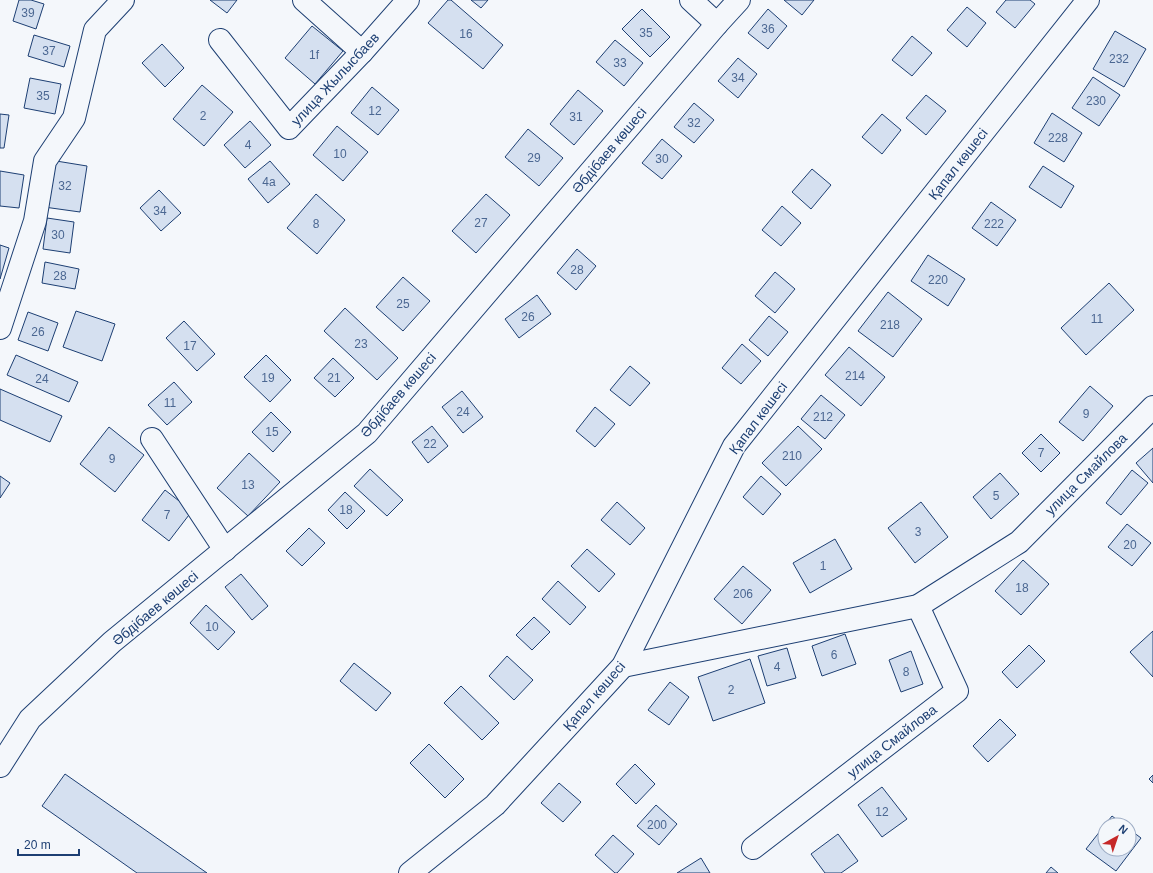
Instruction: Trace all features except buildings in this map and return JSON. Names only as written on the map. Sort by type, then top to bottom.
[{"type":"street","points":[[0,328],[35,221],[45,161],[74,118],[95,30],[123,0]]},
{"type":"street","points":[[304,0],[362,52]]},
{"type":"street","name":"улица Жылысбаев","points":[[220,40],[290,128],[362,52],[408,0]]},
{"type":"street","points":[[691,0],[717,24]]},
{"type":"street","name":"Әбдібаев көшесі","points":[[0,766],[30,719],[112,642],[367,433],[739,0]]},
{"type":"street","name":"Қапал көшесі","points":[[410,873],[495,805],[623,666],[734,446],[1088,0]]},
{"type":"street","name":"улица Смайлова","points":[[623,666],[918,606],[1019,542],[1153,407]]},
{"type":"street","points":[[152,439],[225,550]]},
{"type":"street","name":"улица Смайлова","points":[[753,848],[957,691],[918,606]]}]
